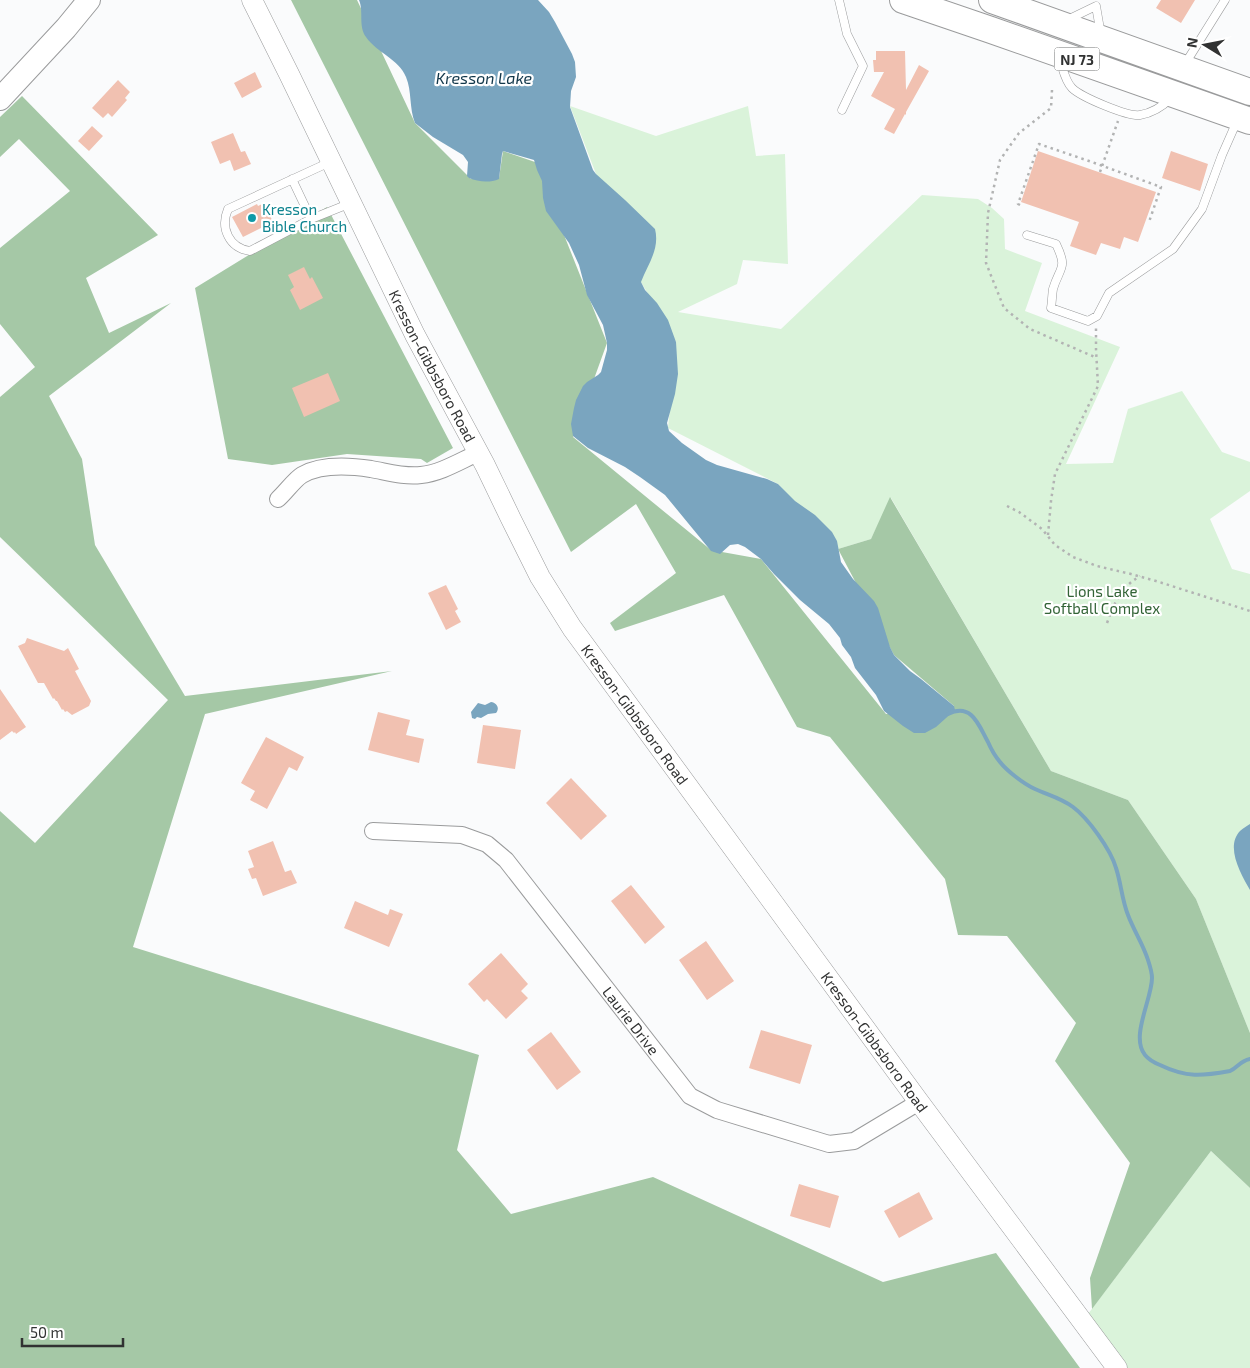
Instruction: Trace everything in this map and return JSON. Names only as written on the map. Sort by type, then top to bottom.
[{"type":"highway","name":"NJ 73","points":[[903,0],[1244,119]]},
{"type":"highway","name":"NJ 73","points":[[992,0],[1250,92]]},
{"type":"main road","points":[[0,99],[66,28],[89,0]]},
{"type":"street","name":"Kresson-Gibbsboro Road","points":[[252,0],[415,336],[478,453],[540,577],[584,646],[1117,1368]]},
{"type":"street","points":[[278,499],[302,475],[321,468],[345,467],[370,469],[399,475],[420,475],[439,471],[478,453]]},
{"type":"street","name":"Laurie Drive","points":[[373,831],[462,835],[487,844],[506,860],[690,1096],[718,1110],[830,1144],[854,1141],[919,1102]]},
{"type":"lane","points":[[839,0],[847,34],[863,66],[842,110]]},
{"type":"lane","points":[[1183,68],[1225,0]]},
{"type":"lane","points":[[1059,24],[1097,3],[1102,39]]},
{"type":"lane","points":[[1027,234],[1056,244],[1062,257],[1062,266],[1053,289],[1051,308],[1088,321],[1097,316],[1108,293],[1173,249],[1202,209],[1222,155],[1244,119]]},
{"type":"lane","points":[[331,162],[228,209],[224,223],[227,235],[237,246],[250,251],[311,220],[351,203]]},
{"type":"lane","points":[[292,179],[311,220]]},
{"type":"path","points":[[1100,172],[1118,120]]},
{"type":"path","points":[[1020,204],[1018,204],[1038,144],[1161,187],[1149,222]]},
{"type":"path","points":[[1048,536],[1055,474],[1098,386],[1097,316]]},
{"type":"path","points":[[1007,506],[1036,524],[1055,545],[1073,557],[1097,566],[1140,576],[1250,611]]},
{"type":"path","points":[[1107,623],[1119,594],[1140,576]]},
{"type":"green space","points":[[291,0],[357,0],[415,123],[471,179],[499,178],[503,151],[535,162],[607,343],[573,437],[711,550],[761,559],[886,714],[954,706],[894,655],[838,549],[871,539],[890,497],[1051,771],[1128,800],[1196,899],[1250,1033],[1250,1188],[1211,1151],[1092,1309],[1090,1278],[1130,1163],[1055,1061],[1076,1023],[1007,936],[958,935],[945,879],[830,737],[797,727],[724,595],[615,631],[610,623],[676,573],[636,504],[571,552]]},
{"type":"green space","points":[[22,96],[158,235],[86,278],[109,333],[171,303],[49,396],[82,459],[95,545],[185,696],[392,671],[205,714],[133,947],[479,1055],[457,1150],[511,1214],[653,1177],[883,1282],[996,1253],[1080,1368],[0,1368],[0,811],[35,843],[168,700],[0,537],[0,397],[35,367],[0,324],[0,248],[70,191],[19,139],[0,157],[0,117]]},
{"type":"green space","name":"Lions Lake Softball Complex","points":[[570,106],[656,136],[748,106],[756,156],[785,154],[788,264],[743,260],[737,284],[678,312],[781,329],[922,195],[978,199],[1004,219],[1005,249],[1042,263],[1025,311],[1120,347],[1066,464],[1113,463],[1128,409],[1182,391],[1222,452],[1250,462],[1250,491],[1210,519],[1232,569],[1250,574],[1250,1033],[1196,899],[1128,800],[1051,771],[891,498],[871,539],[838,549],[778,484],[668,428],[676,342],[641,282]]},
{"type":"green space","points":[[327,207],[453,448],[427,463],[421,459],[347,454],[272,465],[228,459],[195,288]]},
{"type":"green space","points":[[1211,1151],[1250,1188],[1250,1368],[1117,1368],[1082,1322]]},
{"type":"water","name":"Kresson Lake","points":[[359,0],[538,0],[549,12],[575,62],[576,77],[571,91],[570,107],[593,170],[655,229],[655,250],[641,282],[668,320],[676,342],[678,374],[667,423],[669,431],[706,460],[778,484],[832,532],[837,541],[841,562],[878,608],[894,655],[910,671],[954,706],[955,710],[936,727],[925,733],[914,733],[884,711],[876,695],[855,668],[840,638],[829,624],[800,600],[761,559],[738,544],[730,545],[720,554],[711,551],[665,495],[625,467],[588,448],[573,436],[571,424],[576,400],[583,386],[601,372],[607,343],[603,325],[587,295],[579,265],[569,243],[546,211],[542,181],[534,160],[503,151],[499,179],[484,182],[469,178],[467,176],[468,162],[463,155],[433,137],[415,123],[406,77],[398,65],[366,37],[362,28]]},
{"type":"water","points":[[491,702],[497,706],[496,713],[488,714],[481,718],[472,718],[471,712],[478,703],[485,705]]},
{"type":"water","points":[[1250,824],[1250,890],[1236,861],[1234,845],[1240,831]]},
{"type":"building","points":[[1161,0],[1195,0],[1181,23],[1156,8]]},
{"type":"building","points":[[876,51],[905,51],[906,90],[919,65],[929,71],[894,134],[884,129],[895,109],[871,96],[884,72],[874,72],[873,60],[876,60]]},
{"type":"building","points":[[255,72],[262,87],[242,98],[234,83]]},
{"type":"building","points":[[118,80],[130,92],[125,98],[127,100],[112,117],[108,113],[103,118],[92,108]]},
{"type":"building","points":[[92,126],[103,136],[89,151],[78,141]]},
{"type":"building","points":[[233,133],[241,152],[245,151],[251,164],[234,171],[230,160],[220,164],[211,142]]},
{"type":"building","points":[[1038,151],[1156,192],[1138,242],[1124,237],[1120,249],[1101,243],[1096,255],[1070,246],[1079,222],[1021,202]]},
{"type":"building","points":[[1171,151],[1208,164],[1200,191],[1162,178]]},
{"type":"building","name":"Kresson Bible Church","points":[[264,203],[272,220],[266,223],[267,225],[243,237],[232,217],[257,204],[258,206]]},
{"type":"building","points":[[304,267],[310,279],[312,277],[323,298],[300,310],[290,290],[294,287],[288,275]]},
{"type":"building","points":[[328,373],[340,401],[304,417],[292,388]]},
{"type":"building","points":[[446,585],[458,609],[455,611],[461,622],[446,630],[428,593]]},
{"type":"building","points":[[27,638],[64,651],[68,648],[79,669],[75,671],[91,701],[89,706],[72,715],[62,710],[44,683],[38,683],[18,646],[25,643]]},
{"type":"building","points":[[0,689],[26,727],[16,734],[12,731],[0,740]]},
{"type":"building","points":[[378,712],[410,720],[406,735],[424,739],[419,763],[368,750]]},
{"type":"building","points":[[483,725],[521,730],[515,769],[477,763]]},
{"type":"building","points":[[266,737],[304,757],[297,771],[289,767],[267,809],[250,800],[255,791],[241,783]]},
{"type":"building","points":[[571,778],[607,816],[581,840],[546,803]]},
{"type":"building","points":[[273,841],[285,872],[291,870],[297,883],[263,896],[256,878],[252,879],[248,869],[254,867],[248,851]]},
{"type":"building","points":[[631,885],[665,927],[645,944],[611,901]]},
{"type":"building","points":[[355,901],[388,915],[390,909],[403,914],[389,947],[344,928]]},
{"type":"building","points":[[706,941],[734,981],[707,1000],[679,960]]},
{"type":"building","points":[[501,953],[528,984],[521,991],[528,998],[506,1019],[487,999],[484,1002],[468,984]]},
{"type":"building","points":[[761,1030],[812,1045],[800,1084],[749,1068]]},
{"type":"building","points":[[551,1032],[581,1072],[557,1090],[527,1050]]},
{"type":"building","points":[[799,1184],[839,1196],[830,1228],[790,1216]]},
{"type":"building","points":[[919,1192],[933,1219],[899,1238],[884,1211]]},
{"type":"waterway","points":[[948,714],[956,711],[969,713],[978,723],[993,752],[1003,766],[1031,787],[1073,807],[1092,826],[1109,852],[1118,874],[1130,921],[1146,954],[1151,971],[1151,987],[1140,1038],[1141,1047],[1145,1055],[1154,1062],[1170,1069],[1195,1075],[1230,1071],[1250,1059]]},
{"type":"place","name":"Kresson Bible Church","points":[[252,218]]}]
